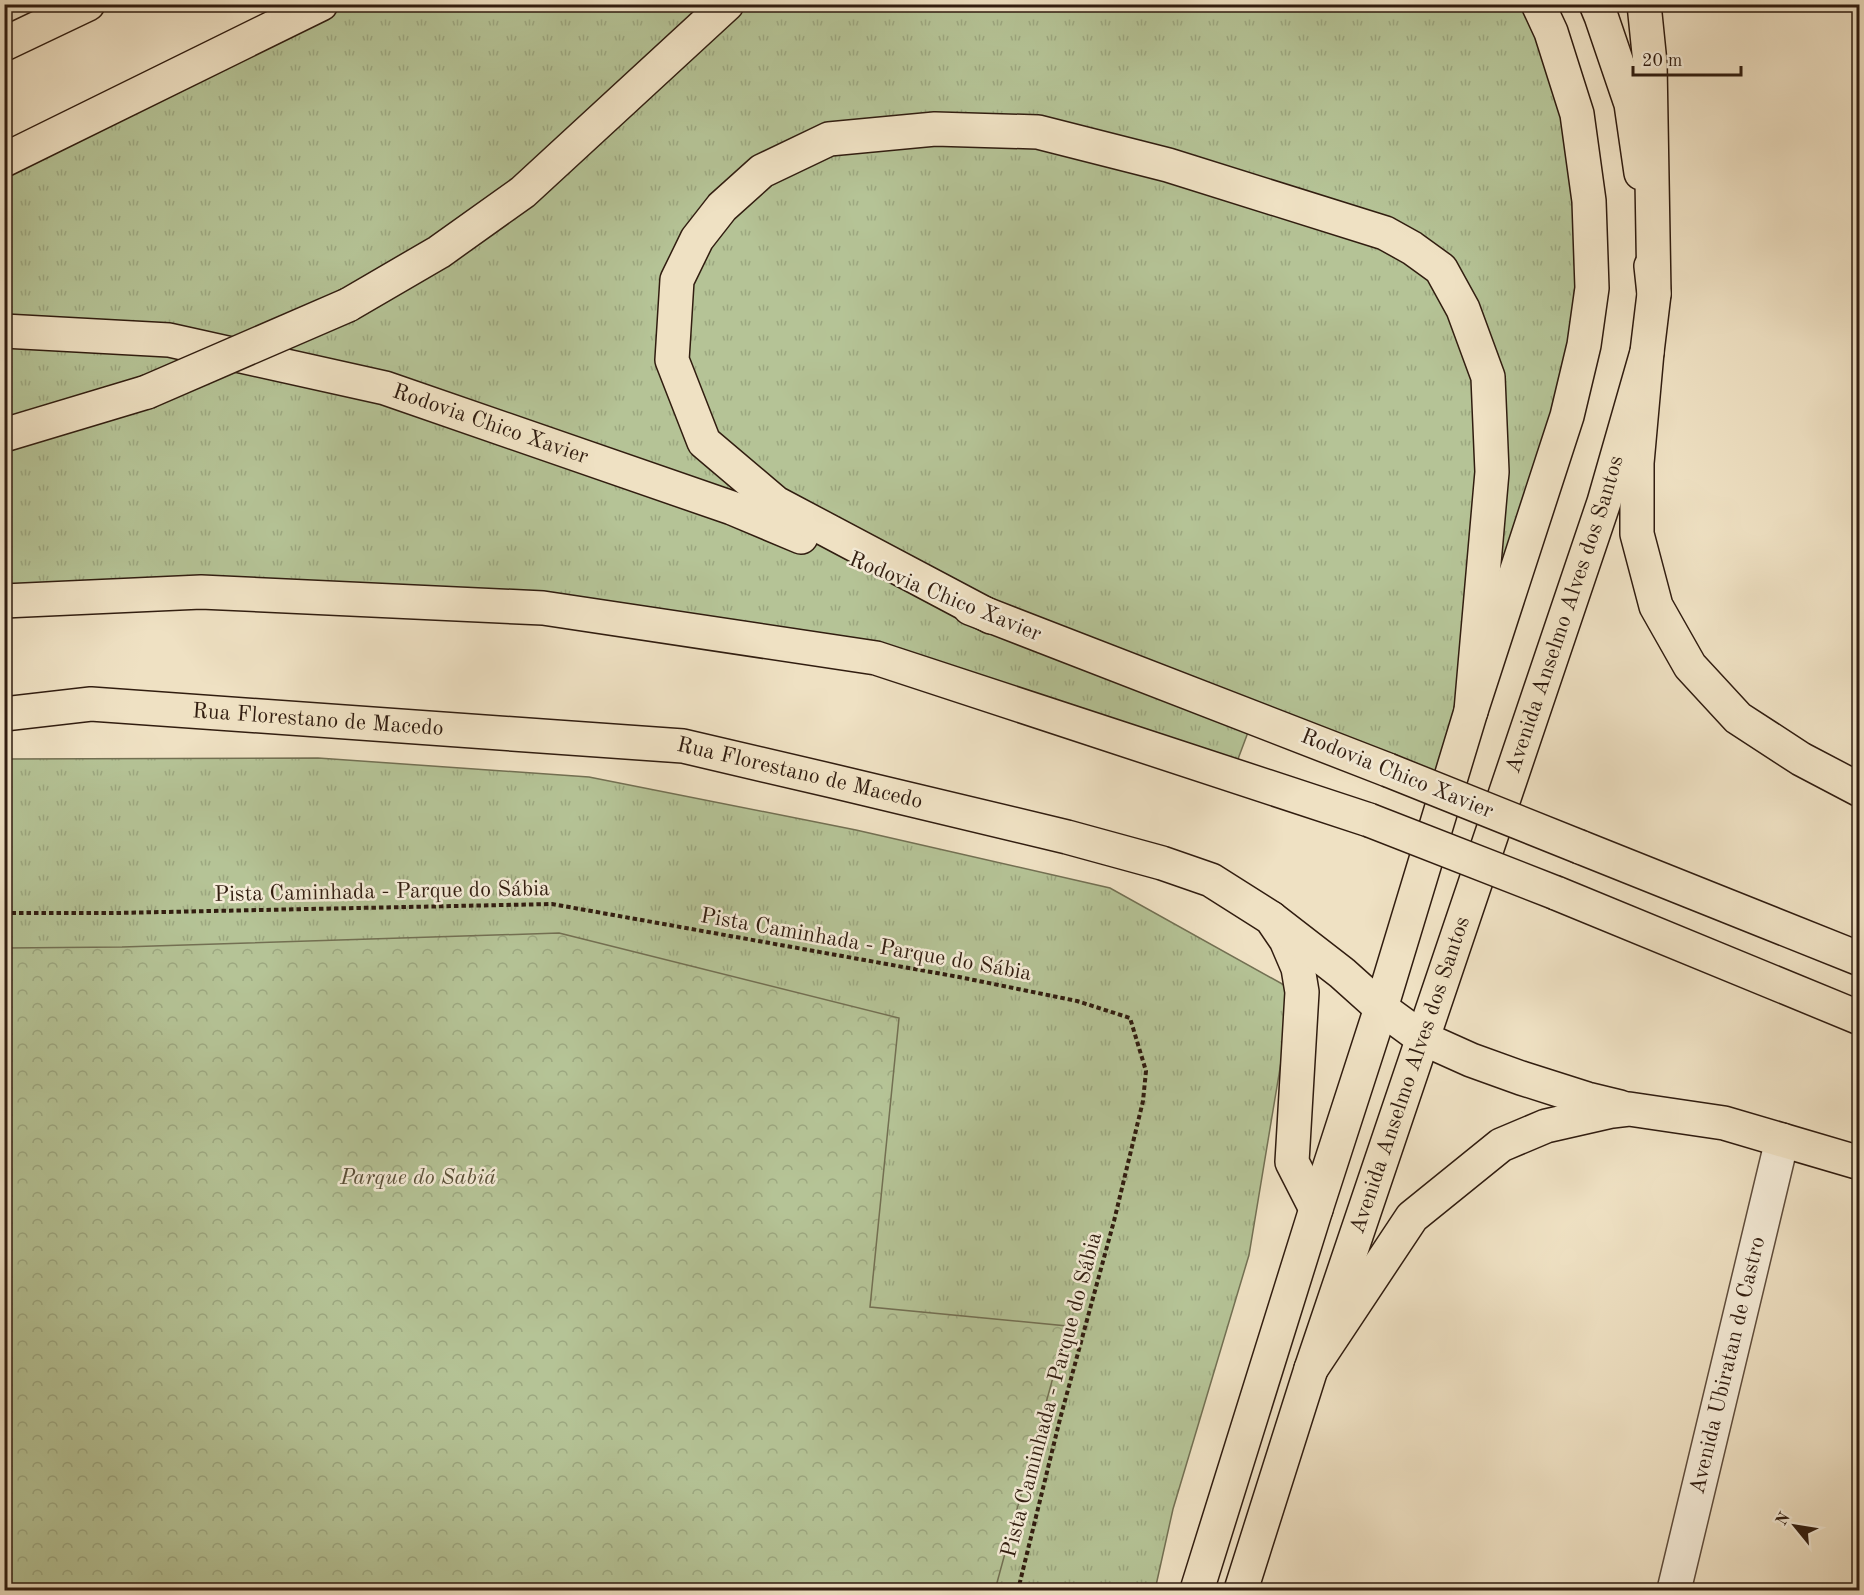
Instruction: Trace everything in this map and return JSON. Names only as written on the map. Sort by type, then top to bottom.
[{"type":"main road","points":[[4,44],[88,4]]},
{"type":"main road","points":[[4,160],[321,4]]},
{"type":"main road","points":[[4,435],[147,392],[348,304],[439,252],[523,192],[727,4]]},
{"type":"main road","name":"Avenida Anselmo Alves dos Santos","points":[[1197,1590],[1381,1008],[1471,711],[1567,416],[1584,345],[1592,288],[1589,201],[1577,114],[1551,32],[1538,4]]},
{"type":"main road","name":"Avenida Anselmo Alves dos Santos","points":[[1241,1590],[1311,1369],[1604,502],[1647,352],[1653,294],[1645,197],[1631,104],[1596,4]]},
{"type":"main road","points":[[1644,4],[1650,63],[1653,294]]},
{"type":"main road","points":[[991,617],[776,503],[704,442],[672,360],[677,279],[697,239],[722,207],[762,171],[829,139],[935,129],[1038,132],[1168,165],[1385,234],[1412,248],[1441,269],[1463,309],[1488,378],[1492,472],[1471,711]]},
{"type":"main road","name":"Rodovia Chico Xavier","points":[[4,331],[170,340],[386,388],[732,508],[991,617],[1388,770],[1860,959]]},
{"type":"main road","points":[[1647,352],[1637,463],[1637,534],[1656,606],[1690,666],[1738,718],[1800,759],[1860,790]]},
{"type":"main road","points":[[4,601],[201,592],[543,608],[876,658],[1369,820],[1556,893],[1860,1018]]},
{"type":"main road","name":"Rua Florestano de Macedo","points":[[4,714],[91,704],[683,746],[1056,834],[1162,863],[1211,880],[1271,918],[1286,940],[1298,968],[1302,992],[1292,1162],[1316,1209]]},
{"type":"main road","points":[[1271,918],[1342,973],[1381,1008],[1422,1038],[1471,1060],[1587,1099],[1629,1109],[1724,1123],[1860,1163]]},
{"type":"main road","points":[[1311,1369],[1412,1217],[1501,1144],[1546,1126],[1629,1109]]},
{"type":"street","name":"Avenida Ubiratan de Castro","points":[[1674,1590],[1782,1140]]},
{"type":"path","name":"Pista Caminhada - Parque do Sábia","points":[[4,913],[552,904],[959,977],[1077,1001],[1130,1018],[1146,1071],[1143,1101],[1018,1590]]},
{"type":"green space","points":[[321,5],[1538,5],[1551,32],[1592,288],[1441,791],[1253,719],[1232,775],[876,659],[543,608],[5,601],[4,160]]},
{"type":"green space","name":"Parque do Sabiá","points":[[318,758],[589,777],[856,830],[1110,888],[1293,990],[1249,1255],[1173,1509],[1155,1590],[5,1590],[4,759]]},
{"type":"green space","name":"Parque do Sabiá","points":[[559,933],[899,1018],[870,1307],[1067,1326],[995,1590],[5,1590],[5,948],[122,947]]}]
